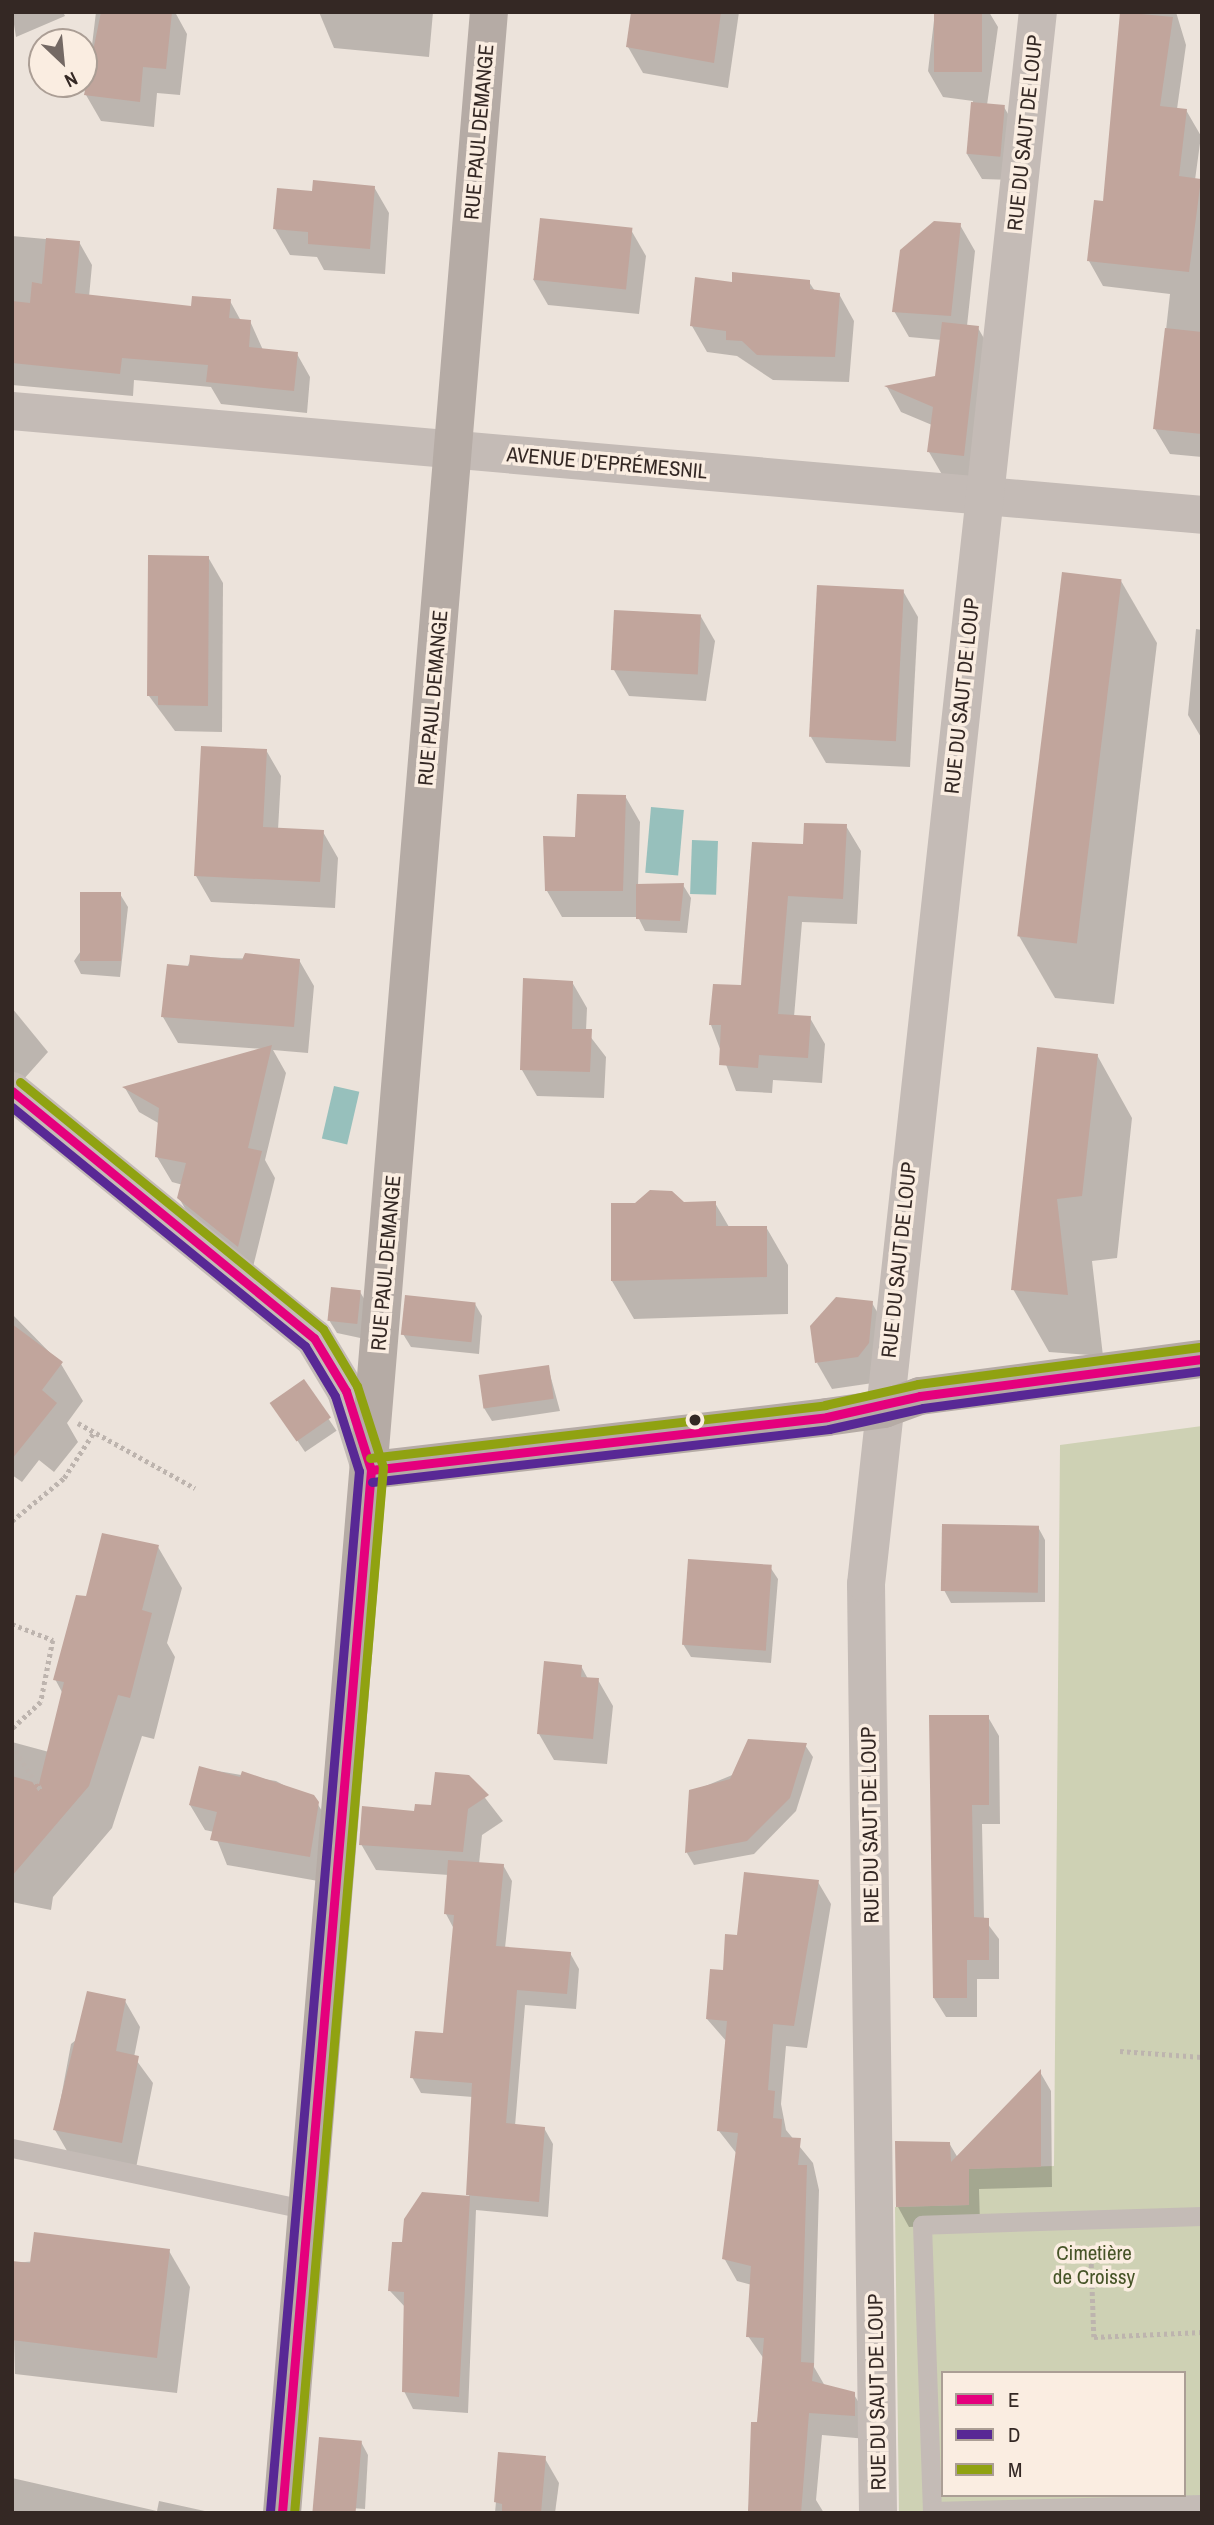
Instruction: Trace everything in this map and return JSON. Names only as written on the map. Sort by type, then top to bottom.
[{"type":"main road","name":"RUE PAUL DEMANGE","points":[[282,2513],[371,1470],[489,12]]},
{"type":"main road","points":[[371,1470],[884,1409],[920,1396],[1202,1359]]},
{"type":"street","name":"RUE DU SAUT DE LOUP","points":[[878,2513],[866,1584],[1038,12]]},
{"type":"street","name":"AVENUE D'EPRÉMESNIL","points":[[12,411],[1202,516]]},
{"type":"street","points":[[12,1091],[314,1338],[346,1391],[371,1470]]},
{"type":"lane","points":[[12,2148],[308,2210]]},
{"type":"lane","points":[[1202,2216],[922,2225],[932,2511],[1202,2504]]},
{"type":"path","points":[[78,1423],[195,1488]]},
{"type":"path","points":[[12,1521],[64,1478],[94,1432]]},
{"type":"path","points":[[12,1624],[53,1640],[41,1702],[12,1730]]},
{"type":"path","points":[[12,1745],[41,1790]]},
{"type":"path","points":[[1120,2051],[1202,2057]]},
{"type":"path","points":[[1089,2220],[1094,2337],[1202,2332]]},
{"type":"green space","name":"Cimetière de Croissy","points":[[1202,1426],[1202,2513],[899,2513],[895,2207],[969,2205],[969,2169],[1054,2166],[1060,1445]]},
{"type":"water","points":[[651,807],[684,810],[678,876],[645,873]]},
{"type":"water","points":[[692,840],[718,841],[716,895],[690,894]]},
{"type":"water","points":[[334,1086],[359,1092],[347,1144],[322,1139]]},
{"type":"building","points":[[101,12],[172,12],[166,69],[143,67],[140,102],[98,97],[98,28]]},
{"type":"building","points":[[631,12],[721,12],[714,63],[626,47]]},
{"type":"building","points":[[934,12],[982,12],[982,72],[934,72]]},
{"type":"building","points":[[1120,12],[1173,17],[1160,106],[1187,109],[1179,176],[1201,179],[1189,272],[1087,261],[1094,200],[1103,201]]},
{"type":"building","points":[[971,102],[1005,105],[1000,157],[966,154]]},
{"type":"building","points":[[313,180],[375,186],[370,249],[308,244],[308,232],[273,229],[277,188],[312,191]]},
{"type":"building","points":[[540,218],[632,228],[626,289],[534,280]]},
{"type":"building","points":[[934,221],[961,223],[951,316],[892,312],[900,250]]},
{"type":"building","points":[[46,238],[80,241],[75,293],[191,306],[192,296],[231,299],[229,318],[251,320],[249,347],[298,352],[294,391],[206,382],[208,365],[122,358],[120,374],[12,363],[12,301],[30,303],[32,282],[42,284]]},
{"type":"building","points":[[732,272],[810,280],[810,289],[840,293],[835,357],[757,355],[742,341],[726,340],[726,331],[690,326],[695,277],[732,282]]},
{"type":"building","points":[[942,322],[979,326],[964,456],[927,452],[933,407],[884,386],[935,376]]},
{"type":"building","points":[[1165,328],[1202,332],[1202,434],[1153,429]]},
{"type":"building","points":[[148,555],[209,556],[208,706],[158,705],[158,696],[147,696]]},
{"type":"building","points":[[1062,572],[1122,579],[1077,944],[1017,936]]},
{"type":"building","points":[[817,585],[904,590],[896,741],[809,737]]},
{"type":"building","points":[[614,610],[701,615],[698,674],[611,670]]},
{"type":"building","points":[[201,746],[267,749],[263,827],[324,830],[320,882],[194,876]]},
{"type":"building","points":[[577,794],[626,795],[623,891],[545,891],[543,836],[575,837]]},
{"type":"building","points":[[804,823],[847,824],[843,899],[788,896],[778,1014],[811,1016],[808,1058],[759,1055],[758,1068],[719,1065],[721,1025],[709,1025],[713,984],[741,985],[752,842],[803,844]]},
{"type":"building","points":[[684,883],[680,921],[636,919],[636,884]]},
{"type":"building","points":[[80,892],[121,892],[121,961],[80,961]]},
{"type":"building","points":[[245,953],[300,959],[294,1027],[161,1017],[167,964],[189,966],[190,955],[242,960]]},
{"type":"building","points":[[523,978],[573,981],[572,1029],[592,1029],[590,1072],[520,1070]]},
{"type":"building","points":[[272,1045],[248,1148],[262,1151],[238,1247],[177,1198],[186,1163],[155,1157],[159,1108],[122,1087]]},
{"type":"building","points":[[1037,1047],[1098,1054],[1082,1196],[1057,1199],[1068,1295],[1011,1290]]},
{"type":"building","points":[[650,1190],[672,1191],[684,1202],[716,1201],[716,1226],[767,1226],[767,1277],[611,1281],[611,1203],[635,1203]]},
{"type":"building","points":[[331,1287],[361,1290],[357,1324],[327,1321]]},
{"type":"building","points":[[405,1295],[476,1302],[471,1342],[401,1335]]},
{"type":"building","points":[[836,1297],[873,1301],[869,1343],[858,1357],[815,1363],[810,1326]]},
{"type":"building","points":[[12,1324],[63,1362],[42,1390],[57,1403],[12,1459]]},
{"type":"building","points":[[549,1365],[554,1399],[483,1409],[479,1375]]},
{"type":"building","points":[[304,1379],[331,1418],[297,1442],[270,1403]]},
{"type":"building","points":[[942,1524],[1039,1526],[1038,1593],[941,1591]]},
{"type":"building","points":[[102,1533],[159,1545],[142,1610],[152,1613],[130,1698],[118,1695],[89,1786],[12,1876],[12,1776],[39,1784],[64,1682],[53,1680],[76,1595],[86,1596]]},
{"type":"building","points":[[688,1559],[772,1565],[766,1651],[682,1645]]},
{"type":"building","points":[[544,1661],[582,1665],[581,1677],[599,1678],[593,1739],[537,1734]]},
{"type":"building","points":[[929,1715],[989,1715],[989,1805],[972,1805],[974,1917],[989,1918],[989,1960],[967,1960],[967,1998],[933,1998]]},
{"type":"building","points":[[748,1739],[807,1743],[790,1798],[747,1841],[685,1853],[689,1790],[730,1779]]},
{"type":"building","points":[[199,1766],[240,1777],[242,1771],[314,1795],[319,1802],[310,1857],[210,1840],[217,1812],[189,1805]]},
{"type":"building","points":[[435,1772],[469,1775],[489,1795],[468,1809],[463,1852],[359,1845],[362,1806],[414,1811],[415,1804],[431,1805]]},
{"type":"building","points":[[448,1860],[504,1864],[496,1946],[571,1952],[567,1994],[517,1990],[506,2123],[545,2127],[539,2202],[466,2195],[472,2083],[410,2078],[415,2031],[443,2033],[454,1915],[444,1914]]},
{"type":"building","points":[[744,1872],[819,1880],[794,2026],[773,2024],[768,2090],[775,2091],[773,2118],[782,2119],[781,2137],[801,2138],[798,2165],[807,2165],[801,2362],[814,2363],[812,2381],[855,2392],[855,2416],[809,2413],[801,2513],[748,2513],[751,2422],[757,2422],[764,2338],[746,2337],[751,2266],[722,2259],[738,2133],[717,2131],[727,2021],[706,2019],[710,1969],[723,1970],[725,1934],[737,1935]]},
{"type":"building","points":[[87,1991],[126,1999],[116,2051],[139,2056],[122,2143],[53,2130]]},
{"type":"building","points":[[1041,2069],[1041,2167],[969,2169],[969,2205],[896,2207],[895,2141],[950,2142],[951,2162]]},
{"type":"building","points":[[422,2192],[470,2196],[459,2397],[402,2392],[404,2292],[388,2291],[392,2242],[402,2242],[404,2219]]},
{"type":"building","points":[[34,2232],[170,2249],[157,2358],[12,2340],[12,2261],[30,2263]]},
{"type":"building","points":[[319,2437],[362,2441],[356,2513],[312,2513]]},
{"type":"building","points":[[498,2452],[546,2456],[541,2513],[502,2513],[502,2504],[494,2502]]},
{"type":"transit line","name":"M","points":[[20,1082],[323,1329],[357,1386],[383,1467],[294,2513]]},
{"type":"transit line","name":"E","points":[[12,1091],[314,1338],[346,1391],[371,1470],[282,2513]]},
{"type":"transit line","name":"D","points":[[12,1107],[305,1346],[335,1396],[359,1471],[270,2512]]},
{"type":"transit line","name":"M","points":[[370,1458],[825,1405],[918,1384],[1200,1347]]},
{"type":"transit line","name":"E","points":[[371,1470],[827,1417],[920,1396],[1202,1359]]},
{"type":"transit line","name":"D","points":[[372,1482],[829,1429],[923,1408],[1202,1371]]}]
